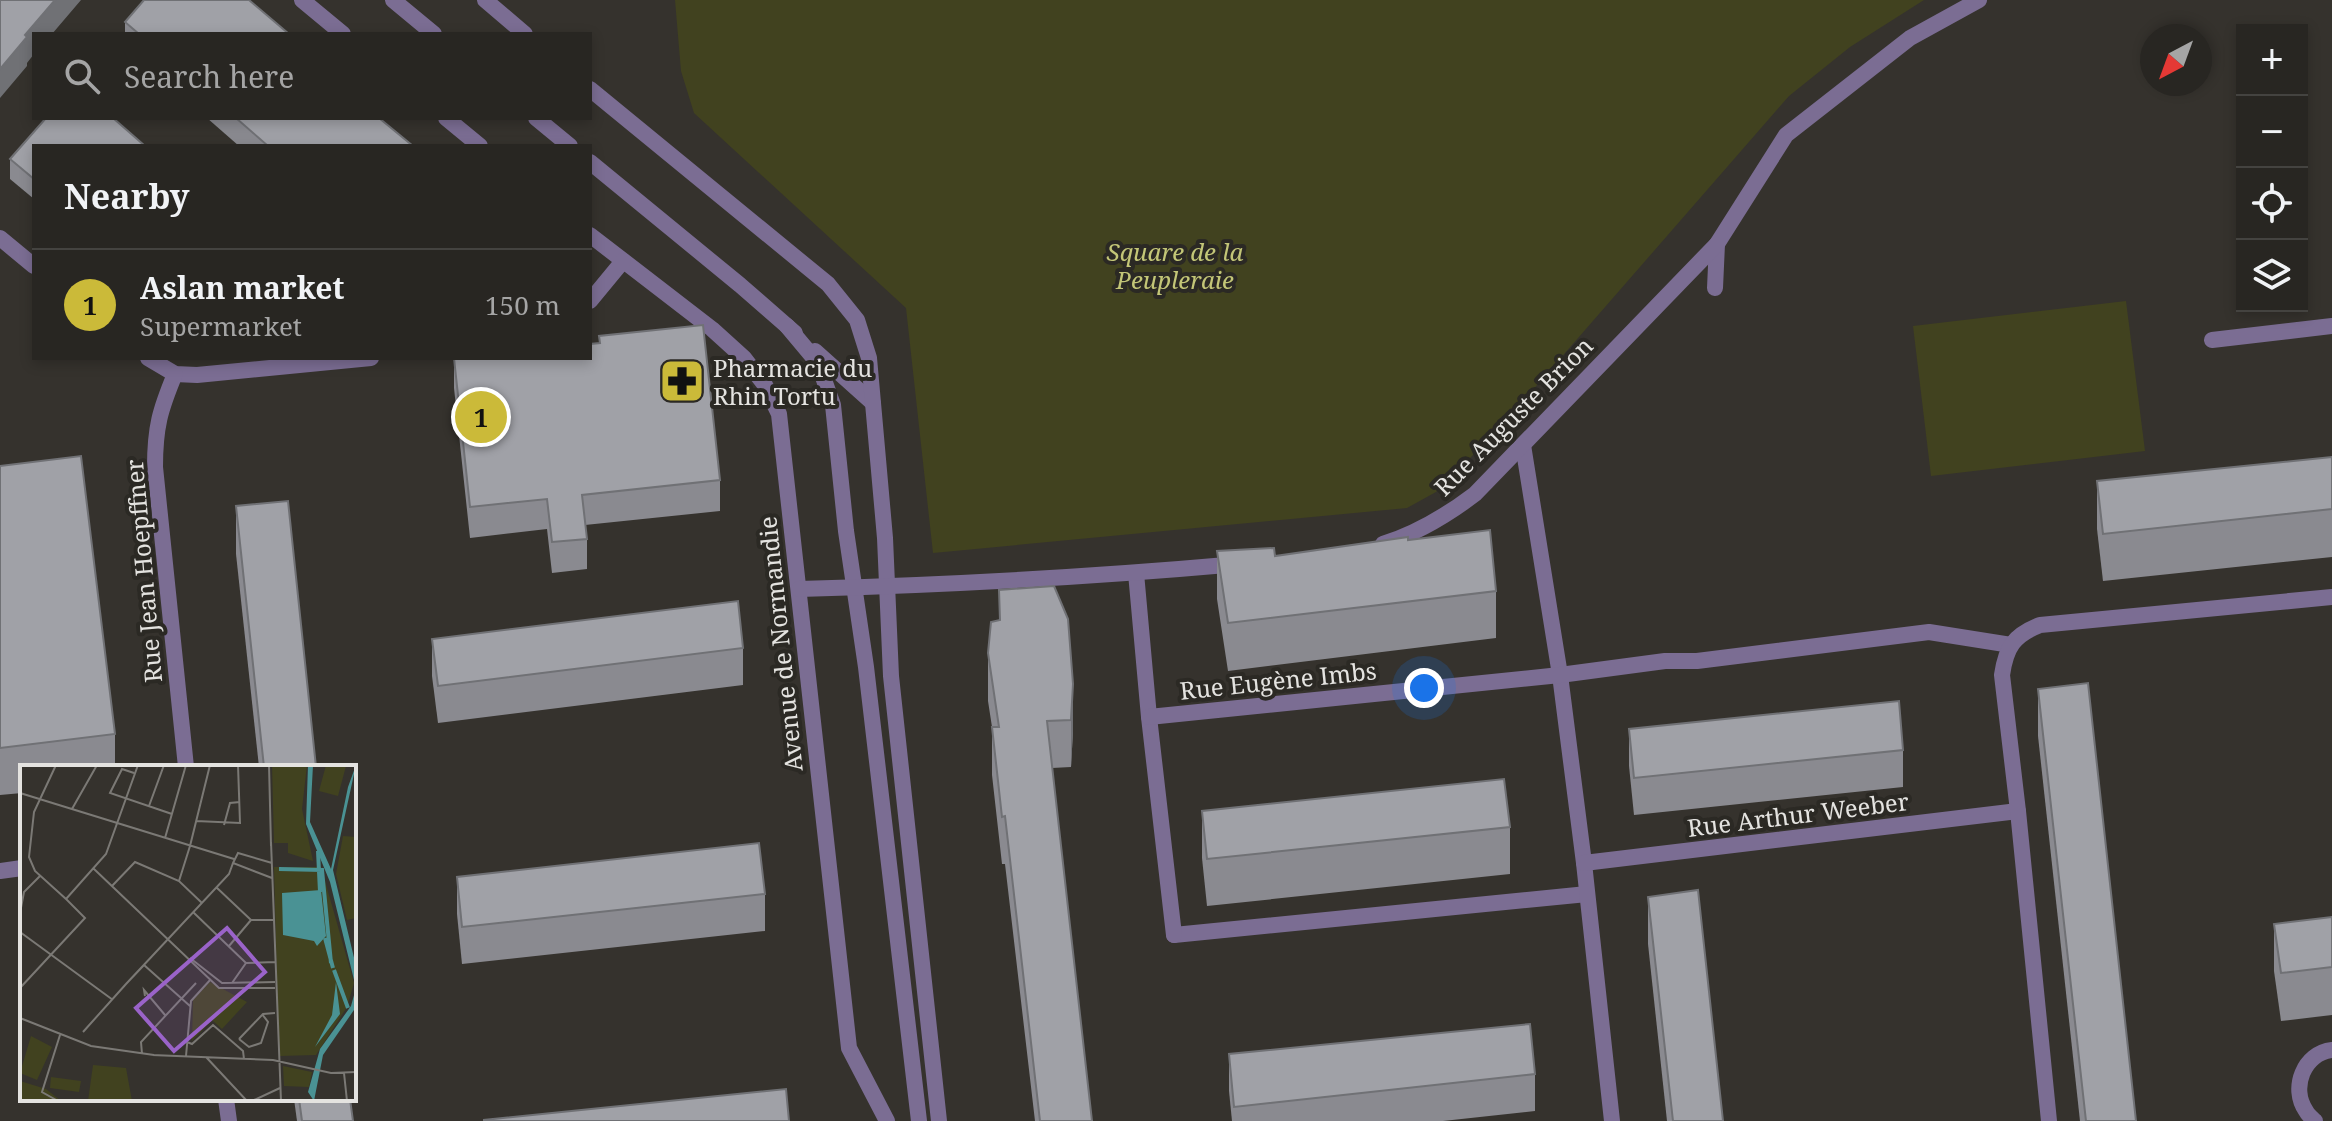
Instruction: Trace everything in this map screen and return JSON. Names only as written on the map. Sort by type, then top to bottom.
[{"type":"street","points":[[302,0],[341,32]]},
{"type":"street","points":[[393,0],[432,32]]},
{"type":"street","points":[[485,0],[523,32]]},
{"type":"street","name":"Rue Auguste Brion","points":[[1366,550],[1407,537],[1444,518],[1475,494],[1717,244],[1786,135],[1910,38],[1979,0]]},
{"type":"street","points":[[592,91],[828,284],[857,320],[869,358],[885,538],[891,676],[939,1121]]},
{"type":"street","points":[[448,120],[478,144]]},
{"type":"street","points":[[538,120],[568,144]]},
{"type":"street","points":[[592,164],[787,326],[873,403]]},
{"type":"street","name":"Avenue de Normandie","points":[[592,237],[712,329],[744,358],[765,385],[779,414],[849,1048],[887,1121]]},
{"type":"street","points":[[0,238],[32,264]]},
{"type":"street","points":[[1715,288],[1717,244]]},
{"type":"street","points":[[592,299],[623,261]]},
{"type":"street","points":[[787,326],[818,363],[833,405],[919,1121]]},
{"type":"street","points":[[2212,340],[2332,326]]},
{"type":"street","points":[[151,360],[175,374],[197,375],[351,360]]},
{"type":"street","name":"Rue Jean Hoepffner","points":[[175,374],[160,410],[155,437],[155,467],[186,765]]},
{"type":"street","points":[[1523,445],[1560,675],[1612,1121]]},
{"type":"street","points":[[799,589],[1136,573],[1256,563]]},
{"type":"street","name":"Rue Eugène Imbs","points":[[1136,573],[1174,935],[1587,894]]},
{"type":"street","points":[[2049,1121],[2002,675],[2004,657],[2024,631],[2040,625],[2332,597]]},
{"type":"street","name":"Rue Eugène Imbs","points":[[1149,717],[1650,663],[1697,661],[1929,632],[2011,645]]},
{"type":"street","name":"Rue Arthur Weeber","points":[[1584,863],[2018,811]]},
{"type":"street","points":[[0,871],[20,868]]},
{"type":"street","points":[[2315,1121],[2304,1110],[2298,1086],[2306,1062],[2324,1051],[2332,1050]]},
{"type":"street","points":[[226,1101],[229,1121]]},
{"type":"green space","name":"Square de la Peupleraie","points":[[675,0],[1924,0],[1850,47],[1789,96],[1497,431],[1436,492],[1407,508],[933,553],[906,308],[694,113],[681,71]]},
{"type":"green space","points":[[2126,301],[2145,451],[1931,476],[1913,326]]},
{"type":"building","points":[[0,0],[55,0],[0,69]]},
{"type":"building","points":[[144,0],[249,0],[287,32],[137,32],[125,22]]},
{"type":"building","points":[[44,120],[115,120],[143,144],[32,144],[32,177],[10,159]]},
{"type":"building","points":[[238,120],[381,120],[411,144],[266,144]]},
{"type":"building","points":[[703,325],[720,480],[582,495],[587,539],[552,542],[547,499],[470,507],[454,360],[592,360],[592,344],[600,343],[599,336]]},
{"type":"building","points":[[81,456],[115,734],[0,748],[0,466]]},
{"type":"building","points":[[2332,457],[2332,509],[2103,534],[2097,481]]},
{"type":"building","points":[[288,501],[316,765],[264,765],[236,506]]},
{"type":"building","points":[[1490,530],[1496,591],[1228,623],[1217,551],[1274,548],[1275,556],[1408,537],[1408,540]]},
{"type":"building","points":[[1054,586],[1068,619],[1073,684],[1071,720],[1047,721],[1092,1121],[1040,1121],[992,727],[999,727],[988,653],[991,622],[1000,620],[999,590]]},
{"type":"building","points":[[738,601],[743,648],[438,686],[432,639]]},
{"type":"building","points":[[2088,683],[2136,1121],[2086,1121],[2038,689]]},
{"type":"building","points":[[1899,701],[1903,750],[1634,778],[1629,729]]},
{"type":"building","points":[[1504,779],[1510,827],[1207,859],[1202,811]]},
{"type":"building","points":[[759,843],[765,894],[462,927],[457,877]]},
{"type":"building","points":[[1698,890],[1723,1121],[1673,1121],[1648,897]]},
{"type":"building","points":[[2332,917],[2332,967],[2281,973],[2274,924]]},
{"type":"building","points":[[1530,1024],[1535,1074],[1234,1107],[1229,1054]]},
{"type":"building","points":[[786,1089],[789,1121],[484,1121],[484,1120]]},
{"type":"building","points":[[299,1101],[350,1101],[353,1121],[302,1121]]},
{"type":"place","name":"Pharmacie du Rhin Tortu","points":[[682,381]]},
{"type":"place","name":"Aslan market","points":[[481,417]]}]
